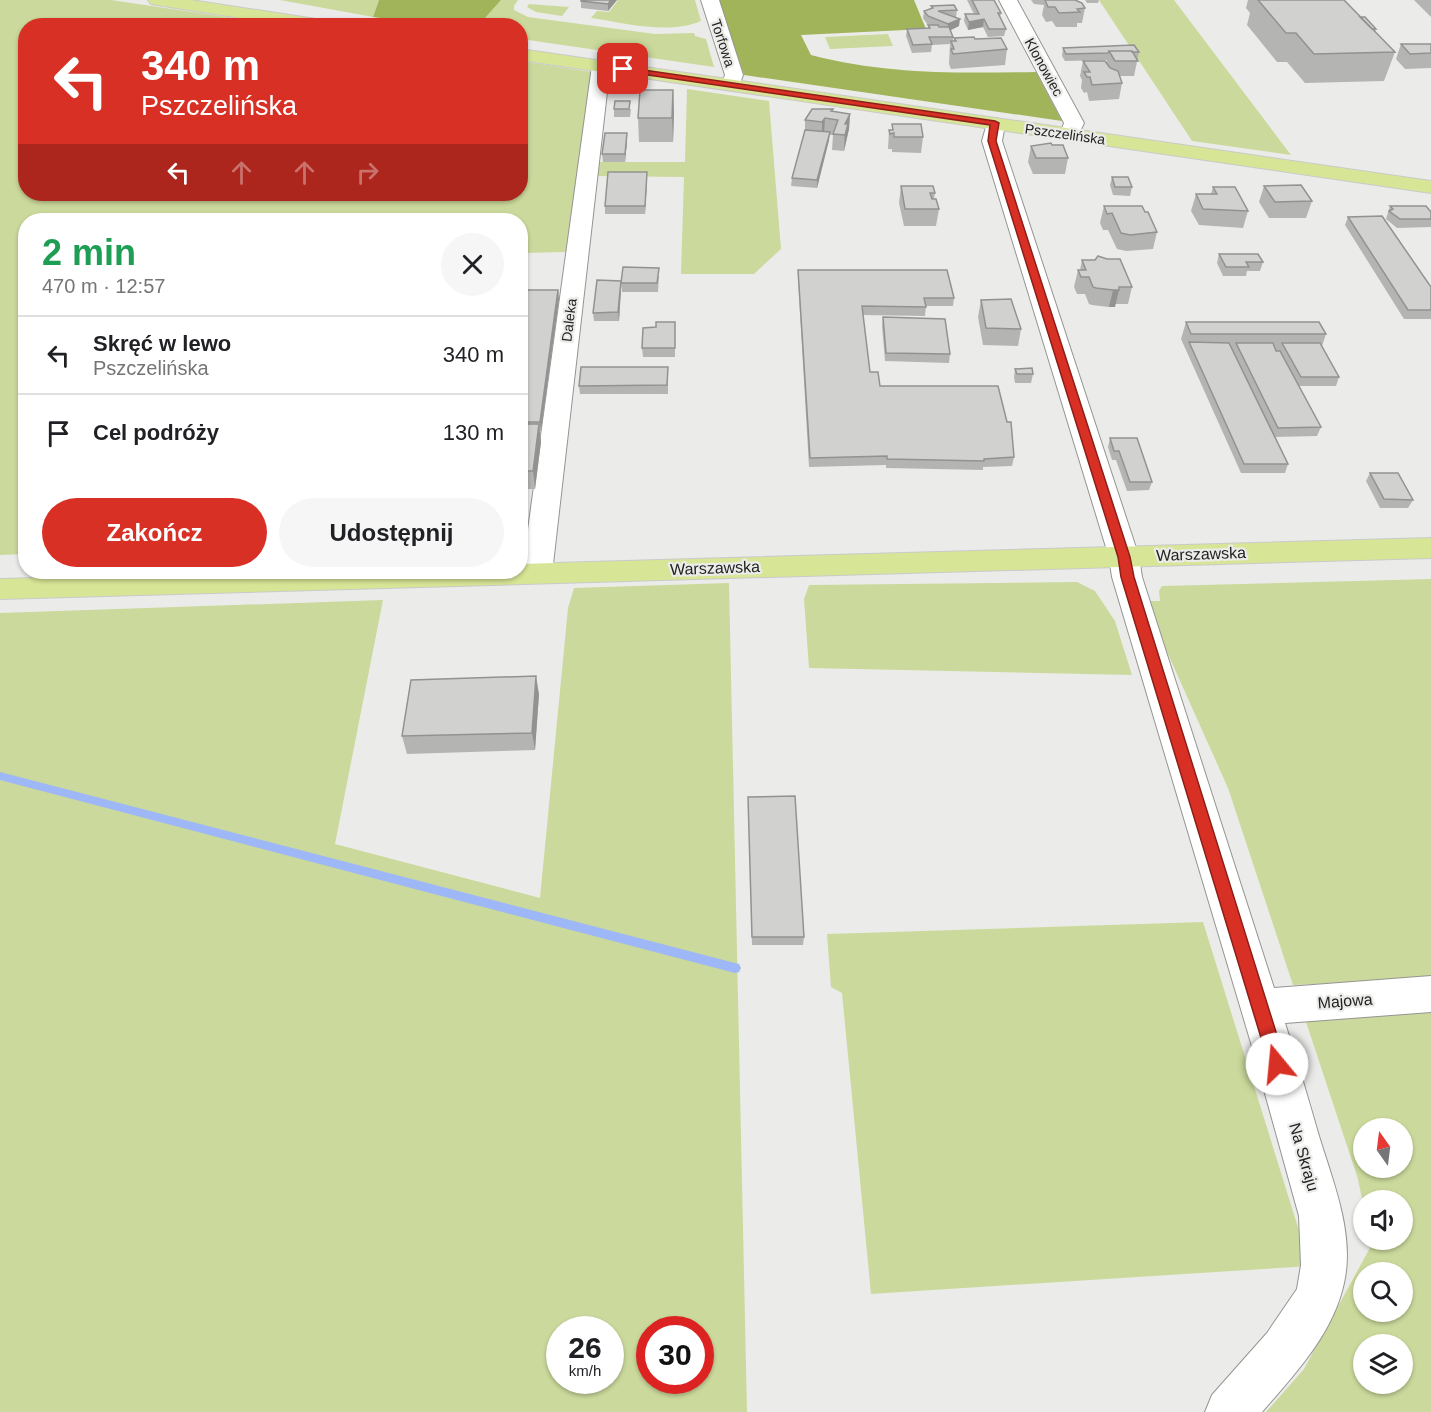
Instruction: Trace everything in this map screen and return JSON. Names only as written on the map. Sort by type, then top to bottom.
[{"type":"main road","points":[[158,0],[276,18]]},
{"type":"main road","name":"Pszczelińska","points":[[528,55],[1431,187]]},
{"type":"main road","name":"Warszawska","points":[[528,573],[1431,548]]},
{"type":"main road","name":"Warszawska","points":[[0,589],[336,579]]},
{"type":"street","name":"Torfowa","points":[[710,0],[734,75],[730,85]]},
{"type":"street","name":"Klonowiec","points":[[1008,0],[1074,123],[1070,134]]},
{"type":"street","name":"Daleka","points":[[537,573],[602,66]]},
{"type":"street","name":"Na Skraju","points":[[995,123],[992,141],[1124,557],[1127,577],[1321,1216],[1324,1244],[1322,1283],[1302,1327],[1229,1412]]},
{"type":"street","name":"Majowa","points":[[1259,1007],[1431,994]]},
{"type":"green space","points":[[0,0],[111,0],[234,18],[18,18],[18,201],[528,201],[528,62],[592,72],[566,252],[528,253],[528,213],[18,213],[18,554],[0,555]]},
{"type":"green space","points":[[280,0],[379,0],[373,17]]},
{"type":"green space","points":[[379,0],[501,0],[485,18],[373,17]]},
{"type":"green space","points":[[501,0],[518,0],[514,10],[528,17],[655,34],[694,33],[695,36],[706,39],[714,67],[528,40],[528,18],[485,18]]},
{"type":"green space","points":[[618,0],[695,0],[701,21],[661,28],[591,18],[597,11],[609,12]]},
{"type":"green space","points":[[716,0],[914,0],[926,29],[801,35],[811,55],[840,62],[923,71],[1036,72],[1062,121],[744,75],[731,38],[727,38]]},
{"type":"green space","points":[[1099,0],[1174,0],[1291,155],[1192,141]]},
{"type":"green space","points":[[529,4],[569,7],[562,16],[536,12],[527,7]]},
{"type":"green space","points":[[888,34],[893,46],[830,49],[825,37]]},
{"type":"green space","points":[[687,89],[769,101],[781,249],[754,274],[681,274],[684,177],[595,176],[598,162],[685,162]]},
{"type":"green space","points":[[1431,579],[1431,979],[1293,985],[1228,788],[1155,625],[1149,601],[1160,601],[1159,591],[1162,586]]},
{"type":"green space","points":[[1077,582],[1095,591],[1115,621],[1132,675],[809,668],[804,599],[809,585]]},
{"type":"green space","points":[[729,583],[747,1412],[0,1412],[0,613],[383,600],[335,844],[540,898],[568,608],[574,588]]},
{"type":"green space","points":[[1203,922],[1310,1266],[871,1294],[842,993],[831,987],[827,934]]},
{"type":"green space","points":[[1431,1006],[1431,1412],[1266,1412],[1304,1369],[1353,1279],[1353,1322],[1413,1322],[1413,1262],[1362,1262],[1369,1250],[1413,1250],[1413,1190],[1360,1190],[1358,1178],[1413,1178],[1413,1118],[1353,1118],[1353,1164],[1304,1016]]},
{"type":"building","points":[[581,0],[611,0],[608,4]]},
{"type":"building","points":[[972,0],[994,0],[1006,29],[989,29],[984,19],[969,22],[965,14],[979,14]]},
{"type":"building","points":[[1045,0],[1075,0],[1082,3],[1085,8],[1077,9],[1080,12],[1059,13],[1055,7],[1048,7]]},
{"type":"building","points":[[1258,0],[1344,0],[1395,52],[1314,54],[1296,33],[1286,33]]},
{"type":"building","points":[[954,5],[957,10],[938,11],[960,19],[948,24],[928,16],[924,11],[933,8],[931,6]]},
{"type":"building","points":[[1360,17],[1365,17],[1376,29],[1372,29]]},
{"type":"building","points":[[928,25],[949,27],[953,37],[929,37],[932,44],[913,45],[907,29],[930,28]]},
{"type":"building","points":[[974,37],[975,39],[1001,38],[1007,49],[953,54],[951,41],[956,41],[954,38]]},
{"type":"building","points":[[1401,44],[1431,44],[1431,53],[1410,54]]},
{"type":"building","points":[[1134,45],[1139,52],[1109,51],[1108,53],[1066,54],[1063,48]]},
{"type":"building","points":[[1109,51],[1132,51],[1138,61],[1115,61]]},
{"type":"building","points":[[1083,61],[1105,61],[1110,68],[1118,71],[1122,83],[1092,85],[1090,77],[1087,77],[1084,72],[1090,72]]},
{"type":"building","points":[[640,90],[673,90],[672,118],[638,118]]},
{"type":"building","points":[[615,101],[630,101],[629,109],[614,109]]},
{"type":"building","points":[[812,109],[833,109],[831,111],[850,114],[845,124],[848,124],[845,135],[833,134],[838,120],[825,118],[822,122],[805,120]]},
{"type":"building","points":[[892,124],[921,124],[923,137],[894,137],[894,133],[890,134],[889,130],[893,130]]},
{"type":"building","points":[[805,130],[830,132],[817,180],[792,178]]},
{"type":"building","points":[[605,133],[627,133],[625,154],[602,154]]},
{"type":"building","points":[[1051,143],[1052,145],[1063,145],[1068,158],[1036,158],[1031,146]]},
{"type":"building","points":[[608,172],[647,172],[645,206],[605,206]]},
{"type":"building","points":[[1112,177],[1128,177],[1132,187],[1115,187]]},
{"type":"building","points":[[1301,185],[1312,201],[1275,202],[1264,186]]},
{"type":"building","points":[[901,186],[933,186],[935,193],[930,193],[932,199],[936,199],[939,209],[905,209]]},
{"type":"building","points":[[1213,187],[1235,187],[1248,211],[1203,209],[1196,194],[1217,194]]},
{"type":"building","points":[[1104,206],[1142,206],[1145,212],[1148,212],[1157,232],[1130,235],[1121,233],[1112,213],[1107,214]]},
{"type":"building","points":[[1390,206],[1426,206],[1431,212],[1431,219],[1400,219],[1389,211],[1393,209]]},
{"type":"building","points":[[1382,216],[1431,287],[1431,310],[1408,310],[1348,217]]},
{"type":"building","points":[[1219,254],[1258,254],[1263,262],[1246,262],[1249,267],[1226,267]]},
{"type":"building","points":[[1098,256],[1120,259],[1132,287],[1119,287],[1119,290],[1096,288],[1093,287],[1089,277],[1081,277],[1078,270],[1086,270],[1082,260],[1095,260]]},
{"type":"building","points":[[623,267],[659,268],[657,283],[621,283]]},
{"type":"building","points":[[798,270],[947,270],[954,298],[924,298],[926,307],[862,306],[870,372],[878,372],[880,386],[998,386],[1007,422],[1011,422],[1014,457],[984,459],[984,461],[887,459],[887,456],[810,458]]},
{"type":"building","points":[[597,280],[621,281],[618,312],[593,313]]},
{"type":"building","points":[[528,290],[558,290],[540,422],[528,422]]},
{"type":"building","points":[[1011,299],[1021,329],[986,328],[981,300]]},
{"type":"building","points":[[883,317],[945,319],[950,354],[886,353]]},
{"type":"building","points":[[656,322],[675,322],[675,348],[642,348],[643,328],[656,327]]},
{"type":"building","points":[[1186,322],[1319,322],[1326,334],[1191,334]]},
{"type":"building","points":[[1189,342],[1229,343],[1288,464],[1244,464]]},
{"type":"building","points":[[1236,343],[1273,343],[1276,351],[1280,351],[1321,427],[1278,428]]},
{"type":"building","points":[[1282,343],[1320,343],[1339,377],[1301,377]]},
{"type":"building","points":[[581,367],[668,367],[667,385],[579,386]]},
{"type":"building","points":[[1032,368],[1033,374],[1017,374],[1015,369]]},
{"type":"building","points":[[528,424],[539,424],[533,471],[528,471]]},
{"type":"building","points":[[1110,438],[1137,438],[1152,482],[1130,482],[1119,451],[1114,451]]},
{"type":"building","points":[[1370,473],[1398,473],[1413,500],[1384,499]]},
{"type":"building","points":[[536,676],[532,733],[402,736],[411,680]]},
{"type":"building","points":[[795,796],[804,937],[752,937],[748,797]]},
{"type":"waterway","points":[[0,776],[735,968]]},
{"type":"route","points":[[623,69],[995,123],[992,130],[992,141],[1124,557],[1127,577],[1277,1064]]}]
